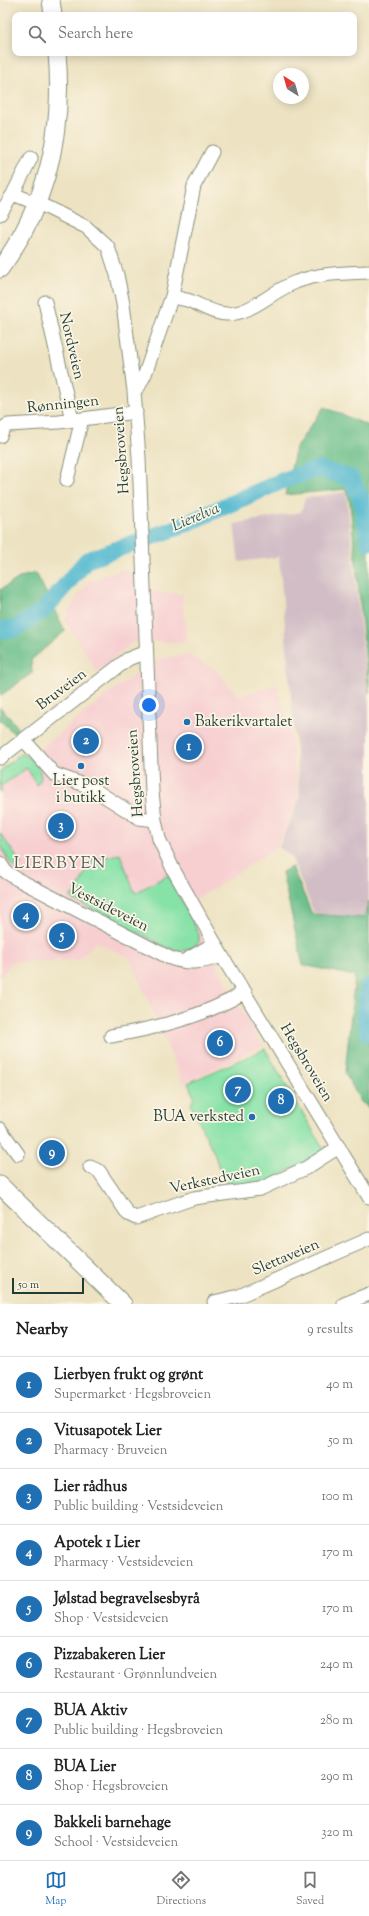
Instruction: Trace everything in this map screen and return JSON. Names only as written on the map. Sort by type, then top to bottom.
[{"type":"main road","points":[[50,0],[52,12]]},
{"type":"main road","points":[[0,269],[19,240],[35,208],[52,157],[58,105],[57,56]]},
{"type":"main road","points":[[0,1185],[123,1304]]},
{"type":"street","points":[[134,390],[140,386],[145,374],[172,296],[194,186],[212,152]]},
{"type":"street","points":[[0,214],[13,194],[31,158]]},
{"type":"street","points":[[13,194],[28,200]]},
{"type":"street","name":"Hegsbroveien","points":[[46,208],[86,227],[108,248],[117,275],[136,412],[155,820],[163,849],[222,956],[369,1197]]},
{"type":"street","points":[[172,296],[187,300],[219,313],[235,313],[246,310],[285,286],[296,282],[335,274],[369,272]]},
{"type":"street","name":"Nordveien","points":[[45,302],[77,420]]},
{"type":"street","name":"Rønningen","points":[[0,436],[4,428],[8,426],[77,420],[136,412]]},
{"type":"street","points":[[67,480],[77,420]]},
{"type":"street","name":"Bruveien","points":[[0,758],[128,660],[146,652]]},
{"type":"street","points":[[24,740],[54,774],[90,787],[139,818],[155,820]]},
{"type":"street","name":"Vestsideveien","points":[[0,863],[6,872],[42,893],[170,958],[186,960],[194,963],[204,962],[222,956]]},
{"type":"street","points":[[186,960],[215,943]]},
{"type":"street","points":[[110,1036],[154,1028],[189,1017],[211,1009],[245,992]]},
{"type":"street","points":[[0,1128],[18,1154]]},
{"type":"street","name":"Verkstedveien","points":[[90,1167],[99,1171],[132,1218],[194,1198],[260,1189],[306,1168],[339,1147]]},
{"type":"street","name":"Slettaveien","points":[[214,1302],[239,1296],[369,1239]]},
{"type":"street","points":[[344,1304],[369,1294]]},
{"type":"shaded area","points":[[346,492],[369,706],[369,898],[363,918],[314,913],[291,856],[279,847],[300,797],[279,557],[239,562],[234,524],[301,512],[305,498]]},
{"type":"shaded area","points":[[124,569],[155,591],[182,595],[187,642],[133,642],[97,672],[65,621],[73,603],[89,581]]},
{"type":"shaded area","points":[[188,655],[217,671],[238,696],[276,685],[289,724],[299,797],[277,847],[202,896],[184,903],[233,995],[263,1046],[183,1084],[130,958],[96,942],[79,960],[12,962],[0,977],[0,771],[32,755],[108,694],[157,659]]},
{"type":"green space","points":[[324,407],[369,426],[369,693],[350,503],[346,489],[285,495],[296,447]]},
{"type":"green space","points":[[36,573],[65,631],[31,660],[32,673],[0,696],[0,590],[21,577]]},
{"type":"green space","points":[[0,707],[17,726],[18,731],[13,733],[0,720]]},
{"type":"green space","points":[[20,754],[30,758],[38,766],[41,776],[37,785],[27,768],[0,787],[0,771]]},
{"type":"green space","points":[[0,833],[20,862],[21,865],[16,869],[9,862],[4,853]]},
{"type":"green space","points":[[120,854],[135,893],[168,875],[199,934],[199,942],[196,945],[185,950],[168,948],[70,898],[72,894],[75,895],[91,860]]},
{"type":"green space","points":[[292,867],[312,914],[364,918],[369,901],[369,1108],[361,1102],[345,1073],[355,976],[303,965],[282,872]]},
{"type":"green space","points":[[265,1049],[325,1151],[271,1180],[244,1187],[224,1182],[214,1153],[191,1105],[194,1097],[188,1083]]},
{"type":"waterway","name":"Lierelva","points":[[0,630],[15,629],[44,610],[87,560],[176,528],[284,480],[318,469],[351,478],[362,501],[369,542]]},
{"type":"waterway","name":"Lierelva","points":[[369,986],[365,1013],[369,1034]]},
{"type":"place","name":"Bakerikvartalet","points":[[187,722]]},
{"type":"place","name":"Vitusapotek Lier","points":[[86,741]]},
{"type":"place","name":"Lierbyen frukt og grønt","points":[[189,747]]},
{"type":"place","name":"Lier post i butikk","points":[[81,766]]},
{"type":"place","name":"Lier rådhus","points":[[61,826]]},
{"type":"place","name":"Apotek 1 Lier","points":[[26,916]]},
{"type":"place","name":"Jølstad begravelsesbyrå","points":[[62,936]]},
{"type":"place","name":"Pizzabakeren Lier","points":[[220,1043]]},
{"type":"place","name":"BUA Aktiv","points":[[238,1090]]},
{"type":"place","name":"BUA Lier","points":[[281,1101]]},
{"type":"place","name":"BUA verksted","points":[[252,1117]]},
{"type":"place","name":"Bakkeli barnehage","points":[[52,1153]]},
{"type":"district","name":"LIERBYEN","points":[[60,864]]}]
